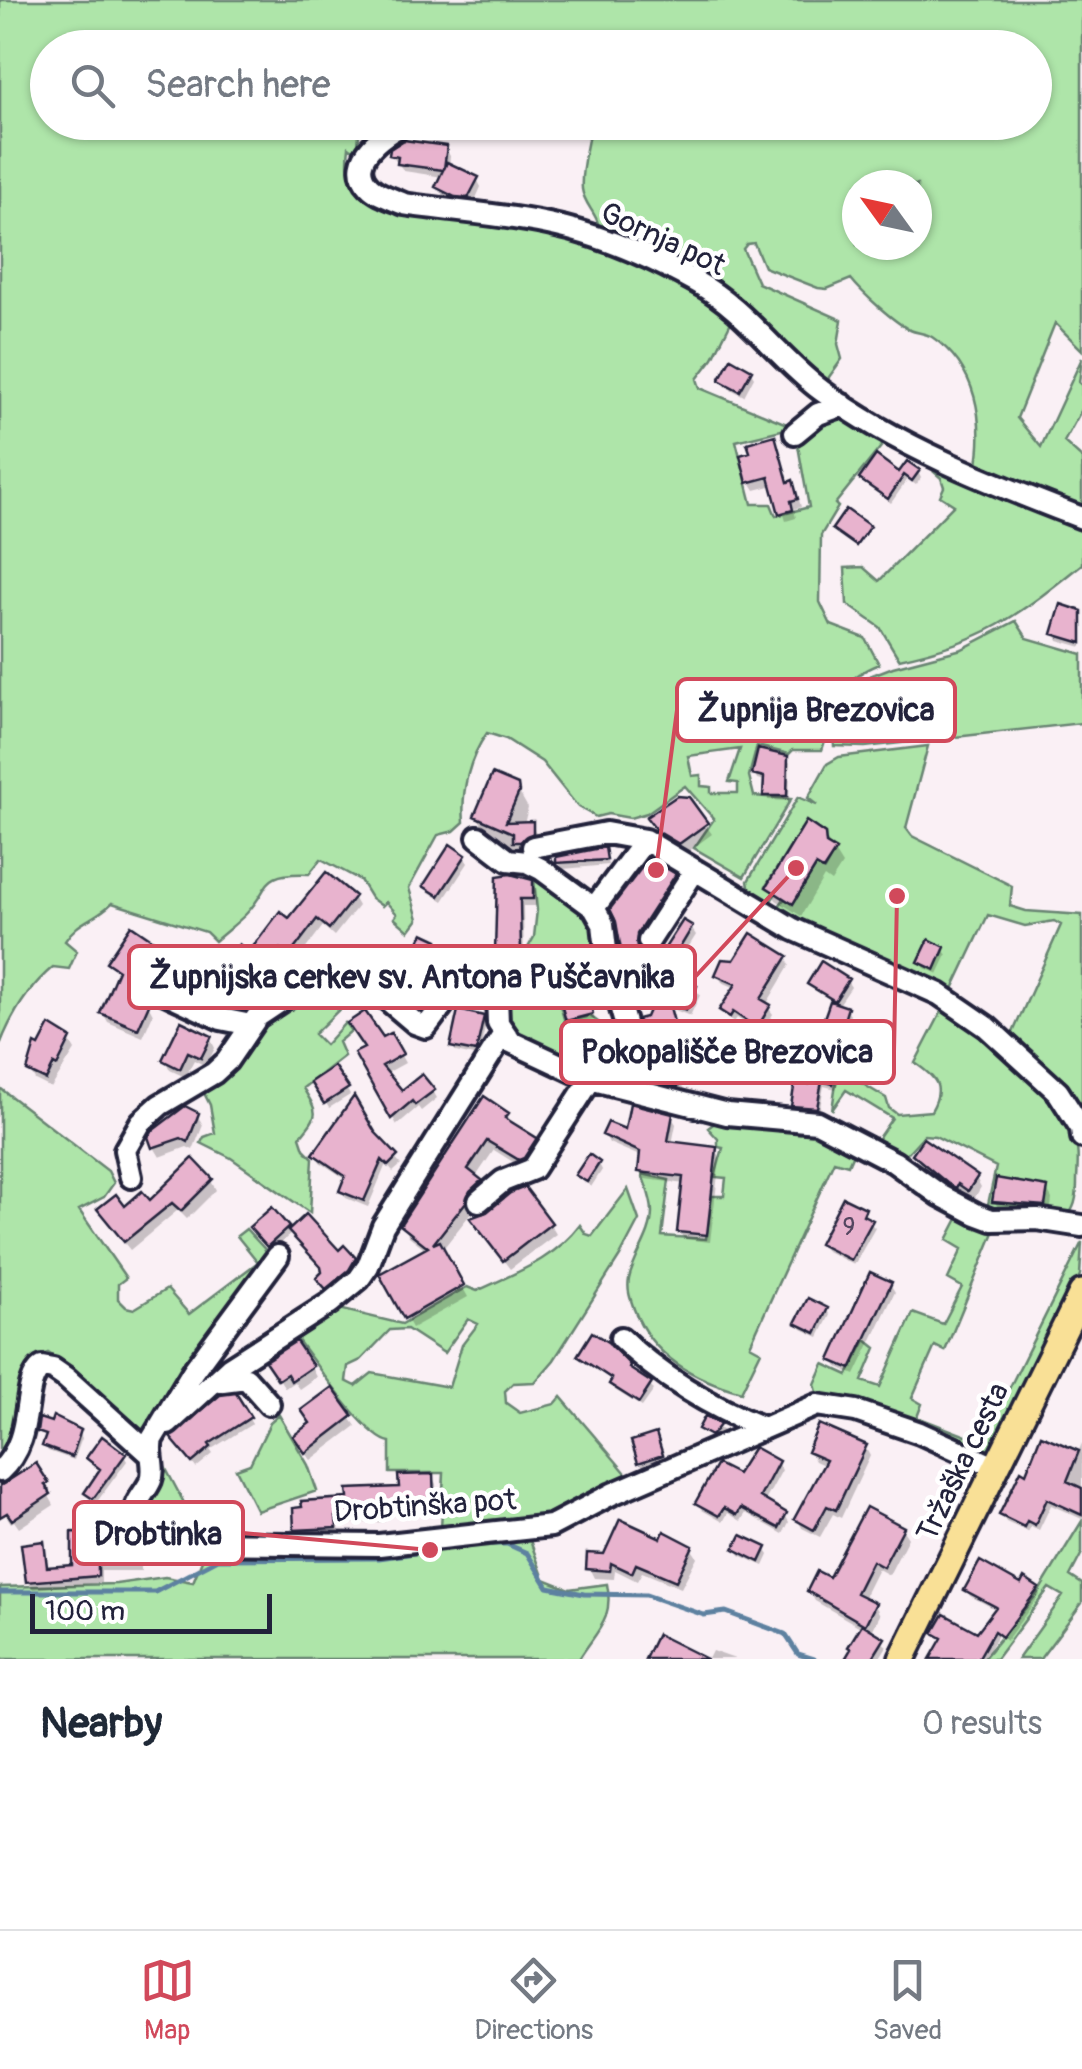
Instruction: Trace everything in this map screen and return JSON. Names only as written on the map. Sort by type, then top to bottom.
[{"type":"main road","name":"Tržaška cesta","points":[[902,1659],[1082,1294]]},
{"type":"street","name":"Gornja pot","points":[[377,140],[368,151],[362,171],[369,186],[404,204],[546,224],[584,233],[639,255],[718,296],[744,316],[790,366],[888,433],[1082,518]]},
{"type":"street","points":[[795,433],[818,414],[842,405]]},
{"type":"street","points":[[533,847],[606,833],[645,840],[793,929],[940,994],[987,1027],[1058,1092],[1082,1136]]},
{"type":"street","points":[[478,837],[508,860],[541,868],[594,908],[604,924],[607,959],[628,1034],[633,1090]]},
{"type":"street","points":[[594,908],[645,840]]},
{"type":"street","points":[[650,941],[695,870]]},
{"type":"street","points":[[132,1177],[126,1150],[141,1122],[214,1073],[257,1017],[316,976],[338,969],[357,974],[426,1027],[457,986],[475,974],[494,986],[503,1035],[518,1046],[591,1079],[727,1114],[816,1122],[992,1220],[1081,1218]]},
{"type":"street","points":[[161,991],[221,1019],[252,1025]]},
{"type":"street","points":[[0,1471],[16,1454],[28,1414],[30,1382],[42,1367],[66,1378],[150,1445],[229,1368],[330,1303],[358,1279],[368,1266],[383,1226],[503,1035]]},
{"type":"street","points":[[479,1201],[502,1181],[533,1168],[591,1079]]},
{"type":"street","name":"Drobtinška pot","points":[[278,1256],[193,1371],[150,1445],[152,1478],[134,1510],[134,1518],[159,1535],[190,1543],[379,1545],[552,1526],[612,1494],[817,1404],[856,1410],[920,1433],[997,1468]]},
{"type":"street","points":[[621,1338],[638,1356],[695,1393],[761,1427]]},
{"type":"street","points":[[213,1382],[246,1378],[268,1404]]},
{"type":"green space","points":[[0,0],[1082,0],[1082,350],[1055,323],[1017,418],[1041,447],[1082,358],[1082,409],[1064,442],[1082,458],[1082,514],[976,470],[978,414],[968,379],[959,364],[932,337],[896,321],[851,279],[827,289],[818,288],[764,267],[754,243],[743,249],[758,283],[842,320],[838,344],[842,359],[829,377],[827,391],[792,364],[750,317],[708,283],[599,234],[582,189],[587,140],[1052,140],[1052,30],[30,30],[30,140],[358,140],[363,157],[349,147],[349,171],[353,183],[372,198],[412,213],[578,235],[671,275],[735,314],[713,358],[697,379],[700,388],[794,427],[736,441],[752,504],[771,504],[776,516],[809,507],[797,440],[822,417],[840,412],[888,438],[835,504],[838,507],[821,535],[820,602],[831,625],[865,638],[879,664],[845,688],[834,709],[822,750],[793,750],[789,754],[757,746],[749,776],[754,796],[791,799],[744,877],[694,848],[714,819],[685,786],[647,813],[630,818],[608,814],[596,817],[578,807],[542,762],[506,739],[487,733],[468,775],[464,822],[454,831],[438,835],[409,888],[418,919],[409,931],[394,918],[397,914],[386,902],[382,906],[371,898],[360,880],[321,859],[309,874],[274,878],[246,914],[215,941],[206,932],[112,903],[65,941],[77,951],[69,969],[53,967],[28,993],[0,1045]],"holes":[[[740,749],[729,782],[738,783],[738,793],[711,793],[711,787],[701,786],[701,775],[692,776],[688,756]]]},
{"type":"green space","points":[[939,469],[1082,524],[1082,564],[998,625],[954,644],[899,659],[880,627],[847,604],[845,568],[863,567],[879,581],[954,505],[940,496],[944,487],[934,472]]},
{"type":"green space","points":[[1016,621],[1027,638],[1082,654],[1082,723],[865,747],[834,746],[833,736],[854,682],[962,649]]},
{"type":"green space","points":[[928,746],[906,828],[912,836],[1012,886],[1010,906],[1082,915],[1082,1119],[1011,1037],[1061,925],[1054,921],[1025,926],[988,915],[952,991],[777,909],[784,899],[793,903],[816,866],[824,870],[835,850],[826,844],[825,834],[812,825],[801,829],[766,886],[776,893],[769,904],[750,893],[748,881],[798,797],[817,805],[808,798],[827,764],[839,757]]},
{"type":"green space","points":[[537,871],[590,915],[601,947],[573,956],[576,980],[555,989],[565,1022],[590,1016],[601,1024],[621,1075],[618,1078],[560,1059],[507,1026],[503,991],[534,937]]},
{"type":"green space","points":[[340,974],[384,1003],[366,1009],[351,998],[314,1034],[325,1045],[345,1023],[351,1031],[338,1042],[344,1056],[303,1088],[315,1114],[300,1137],[313,1158],[310,1213],[231,1158],[201,1143],[204,1137],[215,1133],[210,1105],[201,1087],[269,1013]]},
{"type":"green space","points":[[944,1007],[1017,1061],[1063,1114],[1075,1137],[1078,1155],[1076,1198],[1068,1215],[1010,1215],[987,1209],[996,1167],[935,1136],[924,1135],[901,1160],[874,1144],[892,1118],[846,1090],[832,1110],[838,1069],[886,1098],[889,1108],[897,1114],[931,1111],[938,1089],[929,1073],[915,1063]]},
{"type":"green space","points":[[0,1088],[108,1171],[114,1183],[104,1197],[79,1210],[126,1278],[118,1284],[118,1299],[126,1307],[134,1309],[167,1289],[189,1314],[258,1262],[237,1236],[246,1229],[271,1256],[142,1436],[69,1367],[48,1353],[37,1357],[23,1375],[23,1410],[0,1465]]},
{"type":"green space","points":[[717,1121],[805,1130],[855,1149],[848,1165],[834,1161],[750,1345],[761,1351],[741,1392],[691,1373],[663,1353],[642,1326],[629,1290],[631,1271],[651,1221],[651,1202],[642,1174],[669,1180],[662,1236],[706,1239],[712,1196],[724,1196],[726,1178],[715,1177],[723,1148],[718,1147],[718,1139],[708,1128]]},
{"type":"green space","points":[[628,1189],[639,1220],[620,1256],[554,1360],[535,1382],[513,1383],[505,1391],[506,1403],[520,1413],[555,1404],[561,1397],[631,1479],[548,1522],[441,1529],[444,1473],[390,1473],[390,1442],[379,1437],[352,1411],[290,1330],[331,1307],[402,1324],[467,1287],[477,1291],[533,1264],[559,1247],[580,1225],[592,1236]],"holes":[[[468,1319],[478,1324],[462,1345],[449,1387],[372,1373],[356,1386],[346,1381],[348,1366],[361,1360],[390,1330],[407,1329],[444,1353]]]},
{"type":"green space","points":[[960,1215],[997,1225],[945,1351],[935,1346],[912,1398],[922,1404],[917,1417],[979,1441],[997,1413],[1082,1242],[1080,1275],[993,1449],[985,1452],[818,1396],[815,1384],[824,1364],[848,1375],[866,1340],[876,1348],[862,1381],[880,1387],[913,1313],[943,1324],[962,1287],[948,1279],[962,1249],[947,1240]]},
{"type":"green space","points":[[279,1415],[308,1465],[317,1491],[257,1511],[236,1469],[250,1464],[270,1423]]},
{"type":"green space","points":[[165,1467],[199,1531],[232,1521],[233,1535],[198,1538],[141,1514]]},
{"type":"green space","points":[[1082,1521],[1082,1553],[1070,1576],[1082,1584],[1082,1603],[1040,1659],[1018,1659],[1063,1596],[1049,1588],[996,1659],[983,1659],[1038,1593]]},
{"type":"green space","points":[[528,1535],[544,1579],[569,1589],[607,1584],[606,1616],[579,1659],[0,1659],[0,1587],[116,1584],[165,1577],[193,1582],[206,1550]]},
{"type":"building","points":[[404,140],[447,146],[444,169],[447,162],[479,177],[468,198],[455,197],[435,187],[443,170],[397,164],[398,157],[389,155],[390,149]]},
{"type":"building","points":[[731,358],[752,370],[740,391],[719,380]]},
{"type":"building","points":[[775,435],[788,482],[793,480],[798,499],[791,501],[793,510],[779,514],[769,477],[747,483],[740,455],[750,452],[747,443]]},
{"type":"building","points":[[876,455],[899,472],[907,461],[920,470],[912,481],[904,475],[888,499],[859,479]]},
{"type":"building","points":[[846,509],[870,526],[856,546],[832,529]]},
{"type":"building","points":[[1061,604],[1082,611],[1082,643],[1052,634]]},
{"type":"building","points":[[758,749],[788,756],[787,796],[763,796],[764,777],[752,774]]},
{"type":"building","points":[[492,774],[518,785],[519,792],[506,822],[533,821],[533,833],[520,842],[513,842],[513,833],[474,816]]},
{"type":"building","points":[[677,796],[689,797],[708,823],[679,844],[657,831],[646,817]]},
{"type":"building","points":[[806,821],[825,834],[826,844],[836,850],[823,870],[816,866],[793,904],[766,887]]},
{"type":"building","points":[[450,844],[466,855],[439,896],[423,886]]},
{"type":"building","points":[[605,847],[607,860],[556,863],[556,857]]},
{"type":"building","points":[[649,858],[676,874],[637,934],[637,948],[647,955],[663,951],[683,920],[693,926],[676,954],[690,962],[681,979],[697,986],[686,1010],[669,1003],[675,1026],[665,1029],[670,1050],[686,1052],[683,1080],[679,1079],[678,1087],[649,1080],[654,1034],[643,1037],[638,1019],[646,1017],[662,980],[625,973],[610,909]]},
{"type":"building","points":[[326,872],[355,896],[329,929],[317,919],[289,956],[281,949],[233,1001],[204,977],[222,955],[227,959],[239,944],[249,952],[280,911],[289,918]]},
{"type":"building","points":[[510,874],[533,880],[533,899],[520,899],[521,953],[495,953],[497,876]]},
{"type":"building","points":[[131,925],[156,942],[129,989],[150,1002],[138,1029],[100,1013],[118,970],[106,962]]},
{"type":"building","points":[[423,933],[438,940],[435,948],[448,955],[419,1008],[398,991],[412,968],[407,966]]},
{"type":"building","points":[[751,933],[788,956],[761,999],[771,1005],[757,1028],[733,1012],[730,1017],[719,1010],[736,984],[715,975],[722,959],[734,960]]},
{"type":"building","points":[[929,939],[945,947],[935,970],[918,962]]},
{"type":"building","points":[[821,961],[849,979],[835,1001],[807,984]]},
{"type":"building","points":[[585,982],[593,1014],[566,1021],[557,990]]},
{"type":"building","points":[[830,1001],[848,1007],[842,1027],[823,1021]]},
{"type":"building","points":[[458,1010],[484,1016],[476,1052],[450,1047]]},
{"type":"building","points":[[365,1011],[383,1037],[391,1033],[403,1054],[382,1066],[402,1090],[422,1074],[435,1090],[415,1105],[412,1101],[391,1119],[354,1053],[364,1048],[347,1023]]},
{"type":"building","points":[[181,1021],[212,1036],[201,1058],[188,1052],[180,1069],[162,1060]]},
{"type":"building","points":[[50,1025],[71,1038],[46,1080],[27,1071],[35,1044],[39,1046]]},
{"type":"building","points":[[818,1054],[832,1058],[830,1065],[838,1068],[833,1084],[822,1081],[817,1108],[791,1106],[795,1081],[809,1084]]},
{"type":"building","points":[[334,1066],[349,1088],[324,1104],[310,1082]]},
{"type":"building","points":[[354,1096],[375,1132],[398,1156],[388,1166],[382,1160],[364,1201],[339,1191],[345,1176],[313,1154]]},
{"type":"building","points":[[484,1096],[509,1113],[505,1118],[537,1138],[519,1160],[487,1141],[468,1169],[482,1180],[433,1244],[440,1241],[464,1285],[404,1319],[379,1274],[428,1247],[400,1225]]},
{"type":"building","points":[[630,1103],[673,1114],[668,1141],[717,1147],[707,1235],[677,1232],[683,1177],[638,1172],[640,1152],[602,1135],[608,1122],[625,1129]]},
{"type":"building","points":[[185,1106],[199,1113],[188,1142],[181,1138],[152,1148],[148,1137],[152,1131]]},
{"type":"building","points":[[923,1138],[978,1176],[968,1191],[947,1183],[912,1154]]},
{"type":"building","points":[[589,1154],[600,1162],[587,1182],[575,1175]]},
{"type":"building","points":[[193,1158],[213,1179],[181,1211],[172,1203],[124,1242],[97,1209],[116,1194],[125,1206],[142,1191],[150,1200]]},
{"type":"building","points":[[996,1178],[1048,1187],[1045,1206],[992,1202]]},
{"type":"building","points":[[525,1187],[552,1223],[503,1261],[470,1218],[487,1212],[510,1193]]},
{"type":"building","points":[[843,1197],[866,1208],[863,1215],[873,1220],[851,1260],[819,1244]]},
{"type":"building","points":[[272,1207],[289,1227],[267,1247],[249,1227]]},
{"type":"building","points":[[306,1214],[339,1250],[344,1245],[356,1258],[349,1270],[326,1289],[316,1278],[321,1267],[288,1231]]},
{"type":"building","points":[[870,1272],[892,1282],[851,1369],[830,1360]]},
{"type":"building","points":[[808,1298],[828,1308],[816,1333],[795,1323]]},
{"type":"building","points":[[592,1332],[609,1343],[629,1368],[652,1383],[639,1403],[577,1356]]},
{"type":"building","points":[[296,1341],[313,1366],[291,1381],[287,1374],[278,1380],[265,1361]]},
{"type":"building","points":[[332,1387],[353,1416],[305,1453],[293,1436],[310,1423],[301,1410]]},
{"type":"building","points":[[236,1393],[251,1417],[209,1444],[211,1447],[192,1463],[170,1437],[220,1395]]},
{"type":"building","points":[[53,1416],[81,1430],[72,1457],[42,1446],[46,1435],[37,1432],[39,1418],[51,1422]]},
{"type":"building","points":[[705,1416],[721,1424],[711,1436],[698,1429]]},
{"type":"building","points":[[819,1424],[867,1445],[836,1510],[827,1506],[814,1530],[794,1519],[826,1460],[807,1452]]},
{"type":"building","points":[[656,1433],[663,1455],[638,1463],[631,1441]]},
{"type":"building","points":[[1041,1435],[1079,1451],[1067,1481],[1082,1488],[1082,1515],[1047,1499],[1035,1525],[1027,1521],[1024,1527],[999,1515],[1021,1470],[1026,1473]]},
{"type":"building","points":[[102,1436],[126,1454],[93,1499],[84,1493],[100,1469],[86,1458]]},
{"type":"building","points":[[754,1447],[779,1461],[760,1497],[787,1513],[779,1528],[741,1508],[737,1515],[724,1508],[719,1516],[695,1503],[717,1464],[737,1474]]},
{"type":"building","points":[[36,1463],[51,1494],[12,1520],[7,1513],[0,1517],[0,1486]]},
{"type":"building","points":[[433,1474],[434,1501],[381,1503],[382,1515],[336,1517],[337,1528],[294,1530],[293,1508],[302,1507],[301,1501],[348,1498],[347,1489],[399,1487],[398,1475]]},
{"type":"building","points":[[866,1507],[904,1527],[883,1567],[872,1561],[856,1593],[876,1603],[865,1625],[807,1591],[817,1571],[829,1577]]},
{"type":"building","points":[[620,1519],[661,1538],[664,1531],[693,1546],[676,1581],[636,1564],[632,1573],[611,1563],[610,1571],[586,1569],[587,1553],[604,1554]]},
{"type":"building","points":[[118,1528],[139,1538],[138,1564],[98,1564],[98,1576],[26,1582],[21,1544],[44,1541],[47,1567],[72,1565],[72,1532],[119,1533]]},
{"type":"building","points":[[741,1535],[767,1547],[760,1562],[734,1549]]},
{"type":"building","points":[[980,1561],[1021,1584],[1024,1578],[1039,1588],[1002,1637],[994,1631],[978,1659],[930,1659],[942,1638],[933,1633],[944,1614],[977,1632],[996,1607],[964,1590]]},
{"type":"building","points":[[862,1624],[885,1638],[872,1659],[845,1659],[851,1649],[848,1647]]},
{"type":"building","points":[[657,1634],[707,1659],[645,1659]]},
{"type":"waterway","points":[[0,1592],[155,1592],[218,1559],[379,1558],[479,1544],[507,1544],[527,1553],[548,1587],[584,1594],[646,1595],[704,1615],[726,1612],[785,1634],[798,1654],[814,1659]]},
{"type":"place","name":"Župnijska cerkev sv. Antona Puščavnika","points":[[796,868]]},
{"type":"place","name":"Župnija Brezovica","points":[[656,870]]},
{"type":"place","name":"Pokopališče Brezovica","points":[[897,896]]},
{"type":"place","name":"Drobtinka","points":[[430,1550]]}]
